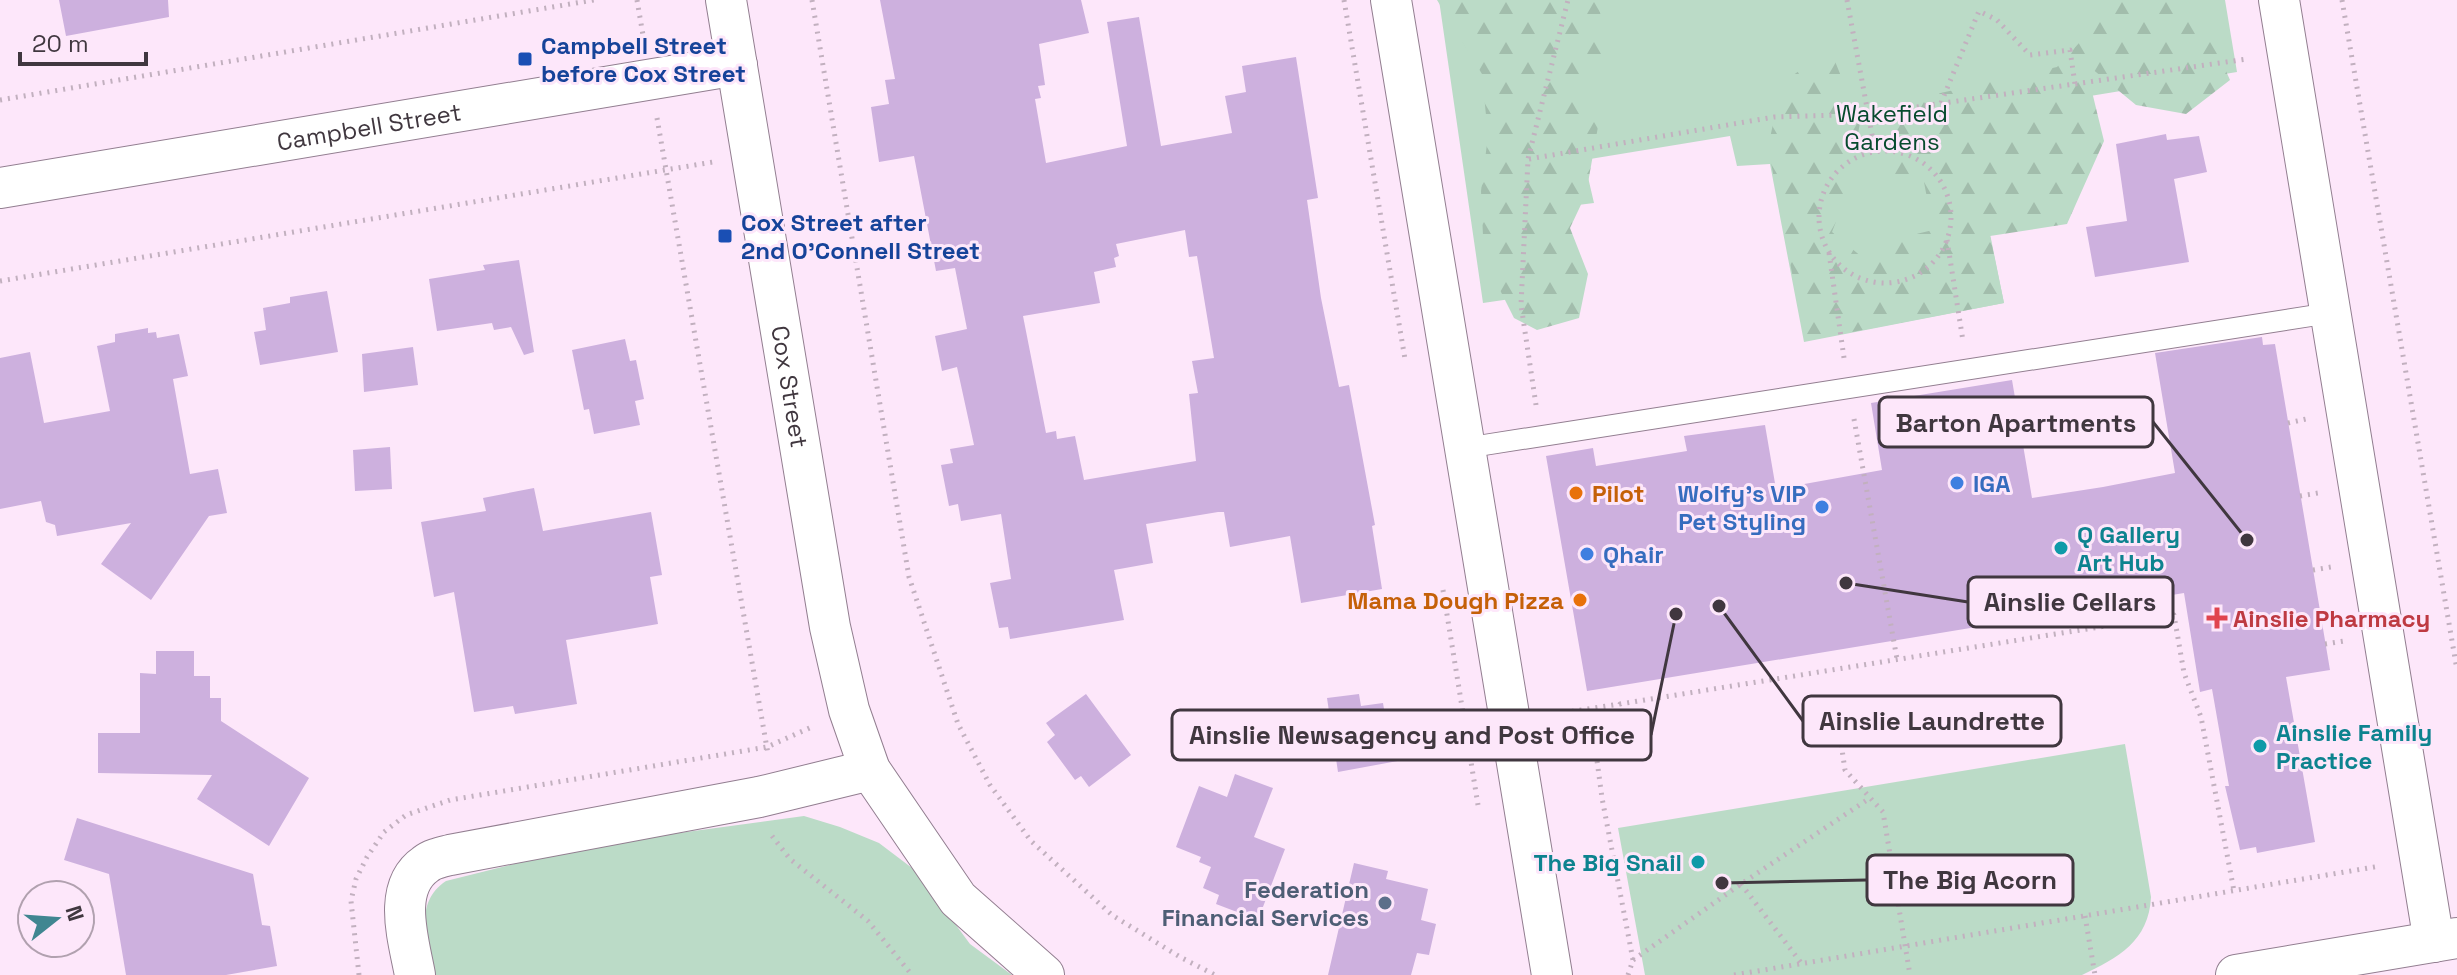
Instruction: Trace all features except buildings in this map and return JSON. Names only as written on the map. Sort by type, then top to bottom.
[{"type":"street","name":"Cox Street","points":[[726,0],[830,627],[849,710],[870,770],[958,899],[1044,975]]},
{"type":"street","points":[[1391,0],[1552,975]]},
{"type":"street","points":[[2236,975],[2446,940],[2330,313],[2279,0]]},
{"type":"street","name":"Campbell Street","points":[[0,188],[737,65]]},
{"type":"street","points":[[415,975],[405,904],[410,881],[427,863],[450,855],[759,797],[870,770]]},
{"type":"lane","points":[[1465,448],[2330,313]]},
{"type":"path","points":[[0,100],[594,0]]},
{"type":"path","points":[[637,0],[770,768],[759,797],[764,821],[779,848],[868,921],[912,975]]},
{"type":"path","points":[[812,0],[909,577],[958,724],[990,785],[1031,841],[1112,915],[1215,975]]},
{"type":"path","points":[[1344,0],[1406,367]]},
{"type":"path","points":[[1541,436],[1521,305],[1528,159],[1568,0]]},
{"type":"path","points":[[1847,0],[1875,151]]},
{"type":"path","points":[[2342,0],[2457,670]]},
{"type":"path","points":[[1941,103],[1979,11],[1997,20],[2030,55],[2070,50],[2075,84]]},
{"type":"path","points":[[1528,159],[1774,117],[1868,114],[2288,53]]},
{"type":"path","points":[[1829,252],[1843,268],[1861,279],[1881,283],[1902,281],[1922,273],[1937,258],[1947,240],[1951,221],[1949,201],[1942,183],[1929,167],[1914,156],[1894,151],[1875,151],[1854,158],[1837,171],[1825,189],[1819,210],[1821,232],[1829,252],[1849,388],[1897,659]]},
{"type":"path","points":[[0,281],[752,155]]},
{"type":"path","points":[[1947,240],[1968,369]]},
{"type":"path","points":[[2288,423],[2307,419]]},
{"type":"path","points":[[2300,496],[2319,493]]},
{"type":"path","points":[[2313,570],[2332,567]]},
{"type":"path","points":[[1442,586],[1481,820]]},
{"type":"path","points":[[1541,702],[1544,716],[2174,615],[2184,673],[2201,717],[2234,891]]},
{"type":"path","points":[[2325,644],[2345,640]]},
{"type":"path","points":[[1620,704],[1596,753],[1633,960],[1628,975]]},
{"type":"path","points":[[1839,729],[1845,770],[1883,812],[1910,975]]},
{"type":"path","points":[[1633,960],[1870,798]]},
{"type":"path","points":[[1734,975],[2383,865]]},
{"type":"path","points":[[1741,884],[1802,964]]},
{"type":"path","points":[[2085,916],[2095,975]]},
{"type":"green space","points":[[1437,0],[1610,0],[1599,9],[1612,51],[1580,83],[1599,121],[1586,194],[1570,228],[1588,274],[1579,318],[1537,330],[1514,318],[1484,258],[1481,191],[1488,136],[1482,74]]},
{"type":"green space","name":"Wakefield Gardens","points":[[1439,0],[2225,0],[2237,72],[2035,105],[1989,229],[2004,303],[1804,342],[1770,164],[1737,166],[1730,136],[1584,160],[1594,203],[1562,207],[1545,294],[1483,303]]},
{"type":"green space","points":[[2082,0],[2180,0],[2210,35],[2230,80],[2186,114],[2136,105],[2085,63],[2104,141],[2067,224],[1990,236],[2004,303],[1805,341],[1768,147],[1782,83],[1830,49],[1860,123],[1847,193],[1832,232],[1869,263],[1891,240],[1933,230],[1924,182],[1887,173],[1891,104],[2057,67],[2079,43],[2089,7]]},
{"type":"green space","points":[[2125,744],[2151,897],[2149,912],[2138,937],[2129,946],[2108,962],[2082,975],[1645,975],[1618,828]]},
{"type":"green space","points":[[804,816],[879,843],[916,871],[970,944],[1012,975],[433,975],[426,936],[426,911],[429,900],[446,881],[590,845]]},
{"type":"place","name":"Campbell Street before Cox Street","points":[[525,59]]},
{"type":"place","name":"Cox Street after 2nd O'Connell Street","points":[[725,236]]},
{"type":"place","name":"IGA","points":[[1957,483]]},
{"type":"place","name":"Pilot","points":[[1576,493]]},
{"type":"place","name":"Wolfy's VIP Pet Styling","points":[[1822,507]]},
{"type":"place","name":"Barton Apartments","points":[[2247,540]]},
{"type":"place","name":"Q Gallery Art Hub","points":[[2061,548]]},
{"type":"place","name":"Qhair","points":[[1587,554]]},
{"type":"place","name":"Ainslie Cellars","points":[[1846,583]]},
{"type":"place","name":"Mama Dough Pizza","points":[[1580,600]]},
{"type":"place","name":"Ainslie Laundrette","points":[[1719,606]]},
{"type":"place","name":"Ainslie Newsagency and Post Office","points":[[1676,614]]},
{"type":"place","name":"Ainslie Pharmacy","points":[[2217,618]]},
{"type":"place","name":"Ainslie Family Practice","points":[[2260,746]]},
{"type":"place","name":"The Big Snail","points":[[1698,862]]},
{"type":"place","name":"The Big Acorn","points":[[1722,883]]},
{"type":"place","name":"Federation Financial Services","points":[[1385,903]]}]
